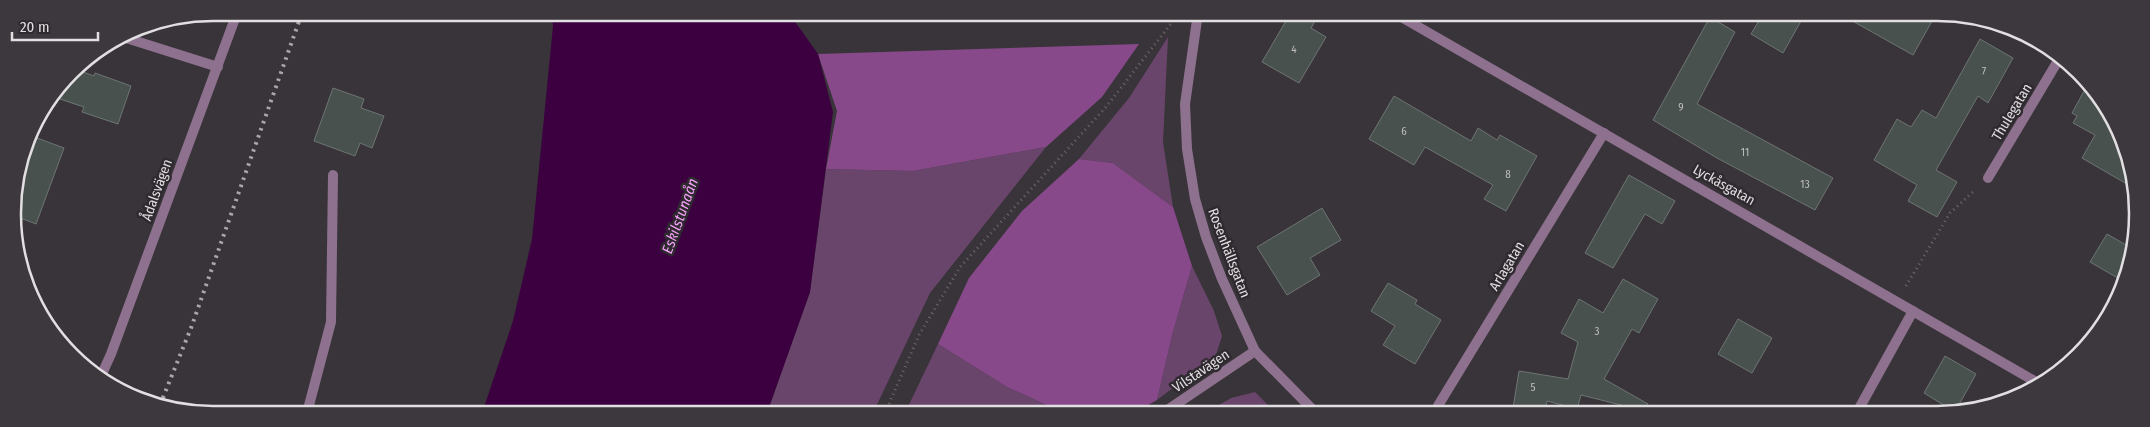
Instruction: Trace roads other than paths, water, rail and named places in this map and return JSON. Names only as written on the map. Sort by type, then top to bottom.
[{"type":"street","name":"Ådalsvägen","points":[[103,371],[234,21]]},
{"type":"street","name":"Rosenhällsgatan","points":[[1197,21],[1185,104],[1187,149],[1195,199],[1206,237],[1222,279],[1255,351],[1309,406]]},
{"type":"street","name":"Lyckåsgatan","points":[[1408,21],[2033,380]]},
{"type":"street","points":[[132,39],[218,67]]},
{"type":"street","name":"Thulegatan","points":[[1988,178],[2056,63]]},
{"type":"street","name":"Arlagatan","points":[[1439,406],[1604,133]]},
{"type":"street","points":[[310,406],[331,322],[333,175]]},
{"type":"street","points":[[1860,406],[1913,311]]},
{"type":"street","name":"Vilstavägen","points":[[1175,406],[1255,351]]},
{"type":"water","name":"Eskilstunaån","points":[[552,21],[795,21],[818,54],[833,112],[810,292],[769,406],[484,406],[513,321],[532,239]]},
{"type":"railway","points":[[163,399],[191,328],[299,21]]}]
